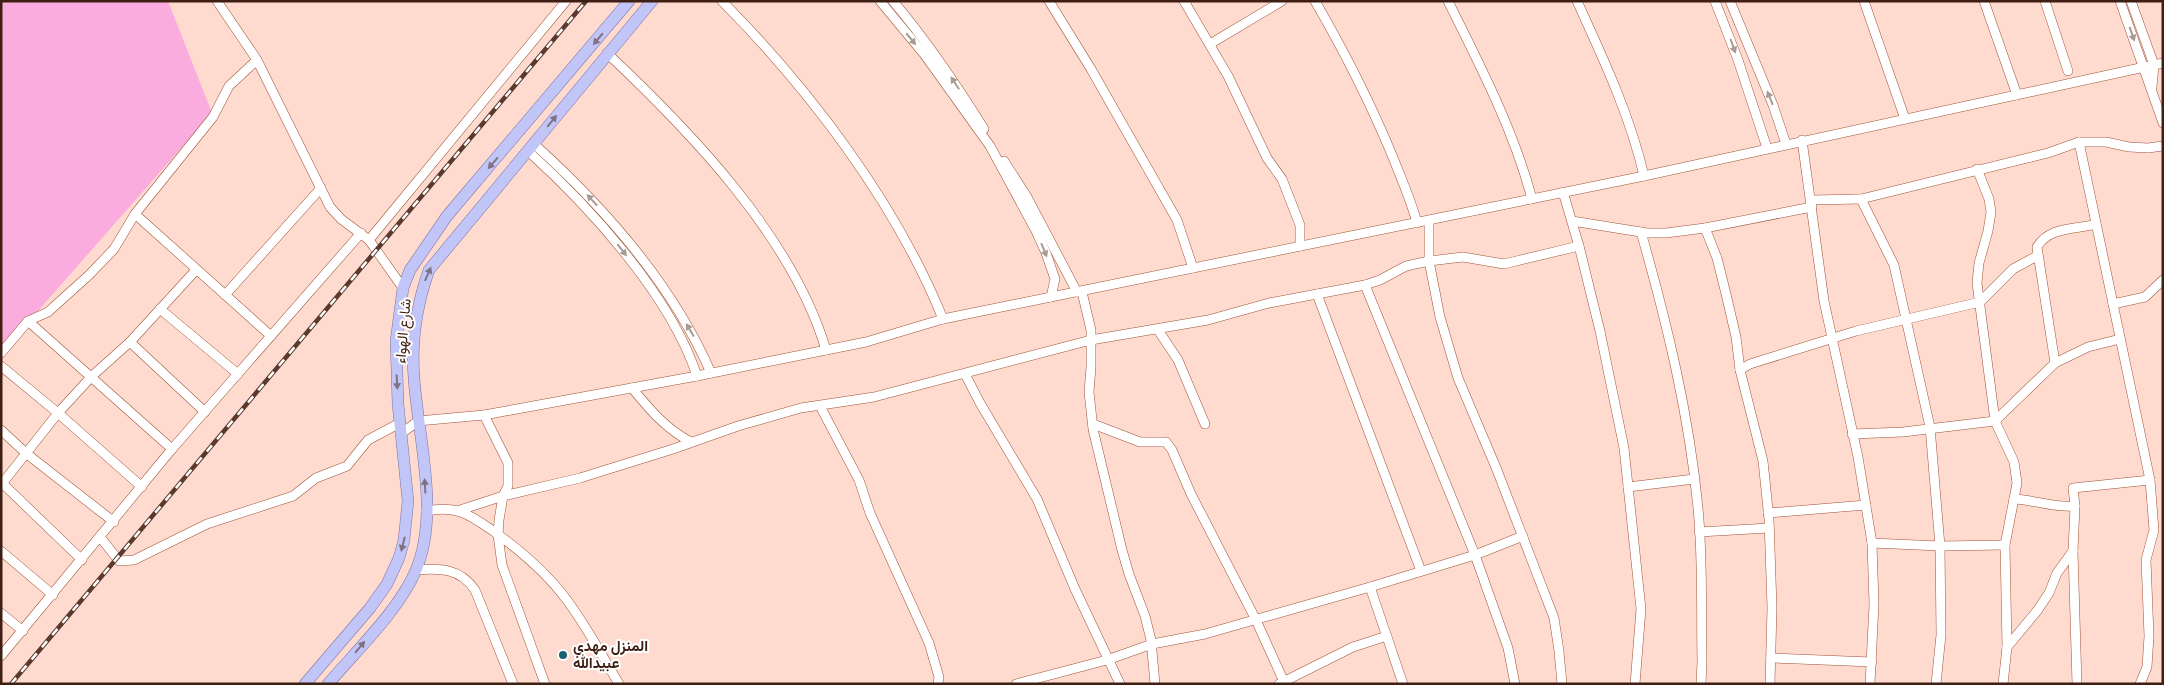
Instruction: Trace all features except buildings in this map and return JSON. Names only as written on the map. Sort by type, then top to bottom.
[{"type":"main road","name":"شارع الهواء","points":[[305,684],[370,608],[387,584],[399,558],[404,540],[408,501],[401,428],[396,341],[403,288],[410,270],[447,216],[629,1]]},
{"type":"main road","name":"شارع الهواء","points":[[328,684],[386,616],[416,570],[425,533],[426,511],[424,465],[414,376],[415,335],[418,306],[429,270],[652,1]]},
{"type":"street","points":[[217,1],[257,60],[320,188],[335,214],[369,240],[403,288]]},
{"type":"street","points":[[369,240],[566,1]]},
{"type":"street","points":[[722,1],[781,64],[839,139],[890,214],[930,288],[944,320]]},
{"type":"street","points":[[880,1],[924,54],[990,146],[1046,253],[1055,279],[1051,297]]},
{"type":"street","points":[[893,1],[954,80],[1027,197],[1088,312],[1091,340],[1089,392],[1093,424],[1122,550],[1145,616],[1152,644],[1155,684]]},
{"type":"street","points":[[1049,1],[1091,69],[1177,220],[1193,268]]},
{"type":"street","points":[[1184,1],[1210,44],[1247,114],[1267,158],[1282,180],[1300,224],[1300,246]]},
{"type":"street","points":[[1210,44],[1282,1]]},
{"type":"street","points":[[1315,1],[1347,59],[1374,116],[1402,179],[1417,224]]},
{"type":"street","points":[[1448,1],[1509,131],[1522,164],[1532,199]]},
{"type":"street","points":[[1577,1],[1614,86],[1635,142],[1644,176]]},
{"type":"street","points":[[1715,1],[1738,60],[1767,148]]},
{"type":"street","points":[[1730,1],[1773,105],[1786,144]]},
{"type":"street","points":[[1864,1],[1905,119]]},
{"type":"street","points":[[1984,1],[2017,95]]},
{"type":"street","points":[[2045,1],[2068,71]]},
{"type":"street","points":[[2120,1],[2163,123]]},
{"type":"street","points":[[2131,1],[2158,64],[2152,92]]},
{"type":"street","points":[[607,53],[646,89],[683,129],[744,201],[801,288],[818,322],[826,350]]},
{"type":"street","points":[[1,353],[28,321],[48,312],[89,275],[114,249],[135,214],[213,116],[229,86],[257,60]]},
{"type":"street","points":[[100,538],[118,561],[134,560],[207,524],[293,496],[316,478],[347,466],[368,440],[418,421],[484,415],[697,376],[866,342],[944,320],[1300,246],[1417,224],[2158,64]]},
{"type":"street","points":[[1802,140],[1820,276],[1872,543],[1874,604],[1870,684]]},
{"type":"street","points":[[2079,142],[2150,480],[2158,529],[2146,560],[2149,636],[2147,667],[2140,684]]},
{"type":"street","points":[[1572,221],[1641,232],[1666,233],[1705,228],[1811,204],[1861,199],[2048,152],[2079,142],[2106,142],[2129,147],[2163,147]]},
{"type":"street","points":[[531,148],[566,172],[598,206],[654,276],[693,336],[711,373]]},
{"type":"street","points":[[531,148],[620,248],[645,281],[686,347],[697,376]]},
{"type":"street","points":[[1977,169],[1989,199],[1991,212],[1979,263],[1977,283],[1994,421],[2014,462],[2017,483],[2005,545],[2007,647],[2003,684]]},
{"type":"street","points":[[225,295],[320,188]]},
{"type":"street","points":[[1562,192],[1572,221],[1600,331],[1624,448],[1641,609],[1635,684]]},
{"type":"street","points":[[1861,199],[1894,265],[1930,427],[1940,546],[1941,635],[1936,684]]},
{"type":"street","points":[[135,214],[271,336]]},
{"type":"street","points":[[1429,221],[1429,261],[1440,317],[1458,378],[1523,536],[1554,618],[1560,651],[1562,684]]},
{"type":"street","points":[[2055,363],[2037,247],[2042,239],[2053,232],[2096,224]]},
{"type":"street","points":[[1705,228],[1717,258],[1726,294],[1736,336],[1740,370],[1763,461],[1769,528],[1772,608],[1770,684]]},
{"type":"street","points":[[1641,232],[1662,308],[1680,386],[1698,509],[1701,684]]},
{"type":"street","points":[[1,656],[114,522],[172,449],[361,233]]},
{"type":"street","points":[[426,511],[437,509],[460,510],[503,496],[580,478],[738,426],[801,408],[874,397],[1091,340],[1208,320],[1268,303],[1364,285],[1380,280],[1406,266],[1463,257],[1504,264],[1578,246]]},
{"type":"street","points":[[1740,370],[1750,364],[1832,339],[1980,302],[2013,269],[2037,256]]},
{"type":"street","points":[[82,560],[2,483],[58,413],[92,376],[130,342],[196,270]]},
{"type":"street","points":[[2113,304],[2145,297],[2163,280]]},
{"type":"street","points":[[1364,285],[1475,555],[1508,648],[1515,684]]},
{"type":"street","points":[[1317,294],[1421,571]]},
{"type":"street","points":[[160,309],[238,374]]},
{"type":"street","points":[[28,321],[172,449]]},
{"type":"street","points":[[1158,330],[1178,360],[1205,424]]},
{"type":"street","points":[[1852,434],[1903,432],[1930,427],[1994,421],[2055,363],[2088,347],[2120,339]]},
{"type":"street","points":[[130,342],[205,412]]},
{"type":"street","points":[[1,366],[142,487]]},
{"type":"street","points":[[964,374],[1037,499],[1107,660],[1120,684]]},
{"type":"street","points":[[632,388],[660,421],[676,434],[692,442]]},
{"type":"street","points":[[820,406],[859,480],[870,513],[930,643],[939,677],[938,684]]},
{"type":"street","points":[[484,415],[508,463],[508,486],[503,496],[498,535],[502,565],[545,684]]},
{"type":"street","points":[[1093,424],[1140,442],[1166,442],[1172,450],[1191,494],[1255,618],[1283,683],[1353,647],[1387,636]]},
{"type":"street","points":[[1,430],[26,454],[114,522]]},
{"type":"street","points":[[1628,487],[1694,479]]},
{"type":"street","points":[[2077,684],[2073,551],[2075,506],[2073,488],[2150,480]]},
{"type":"street","points":[[2014,499],[2033,500],[2062,507],[2075,506]]},
{"type":"street","points":[[1768,513],[1866,505]]},
{"type":"street","points":[[460,510],[534,562],[566,598],[619,684]]},
{"type":"street","points":[[1699,532],[1769,528]]},
{"type":"street","points":[[1017,684],[1107,660],[1152,644],[1206,634],[1255,618],[1370,587],[1475,555],[1523,536]]},
{"type":"street","points":[[1872,543],[1940,546],[2005,545]]},
{"type":"street","points":[[1,551],[53,595]]},
{"type":"street","points":[[2007,647],[2037,611],[2057,573],[2073,551]]},
{"type":"street","points":[[416,570],[440,568],[458,573],[470,581],[513,684]]},
{"type":"street","points":[[1370,587],[1404,684]]},
{"type":"street","points":[[1,613],[23,631]]},
{"type":"street","points":[[1771,658],[1872,662]]},
{"type":"shaded area","points":[[1,1],[168,1],[212,113],[1,353]]},
{"type":"railway","points":[[11,684],[586,1]]},
{"type":"place","name":"المنزل مهدي عبيدالله","points":[[563,655]]}]
